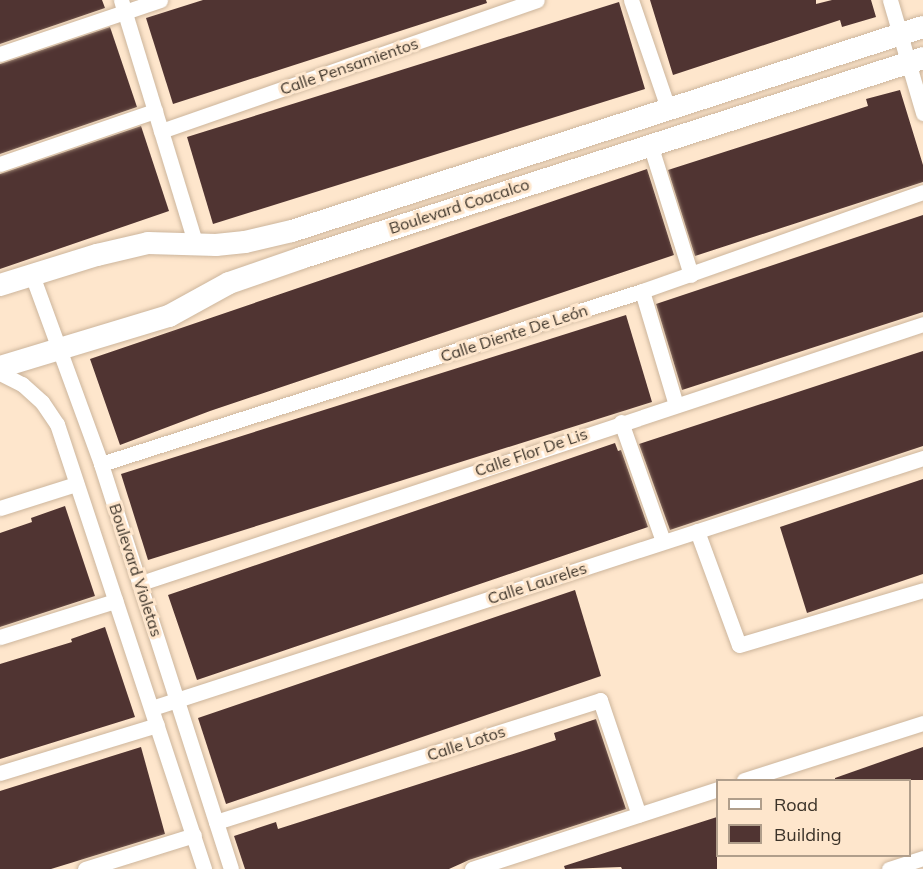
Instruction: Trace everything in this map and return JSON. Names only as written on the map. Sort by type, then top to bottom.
[{"type":"main road","name":"Boulevard Coacalco","points":[[0,285],[97,255],[148,243],[196,245],[245,242],[292,231],[923,27]]},
{"type":"main road","name":"Boulevard Coacalco","points":[[0,367],[169,316],[229,283],[256,273],[916,60]]},
{"type":"street","points":[[0,54],[122,6],[160,0]]},
{"type":"street","name":"Calle Pensamientos","points":[[161,131],[537,0]]},
{"type":"street","points":[[631,0],[668,108]]},
{"type":"street","points":[[890,0],[901,34],[916,60],[923,114]]},
{"type":"street","points":[[122,6],[196,245]]},
{"type":"street","points":[[0,164],[155,111]]},
{"type":"street","points":[[650,144],[691,275]]},
{"type":"street","name":"Calle Diente De León","points":[[101,464],[691,275],[923,192]]},
{"type":"street","name":"Boulevard Violetas","points":[[32,275],[57,349],[101,464],[141,583],[231,869]]},
{"type":"street","points":[[642,291],[676,405]]},
{"type":"street","name":"Calle Flor De Lis","points":[[141,583],[621,422],[923,324]]},
{"type":"street","name":"Boulevard Violetas","points":[[0,374],[22,384],[42,402],[57,424],[204,869]]},
{"type":"street","points":[[621,422],[663,541]]},
{"type":"street","name":"Calle Laureles","points":[[152,708],[923,458]]},
{"type":"street","points":[[0,508],[76,484]]},
{"type":"street","points":[[698,531],[739,645],[923,590]]},
{"type":"street","points":[[0,637],[115,601]]},
{"type":"street","name":"Calle Lotos","points":[[216,822],[600,700],[639,815]]},
{"type":"street","points":[[747,779],[923,723]]},
{"type":"street","points":[[0,773],[157,725]]},
{"type":"street","points":[[472,869],[716,789]]},
{"type":"street","points":[[85,869],[194,835]]},
{"type":"street","points":[[890,869],[923,858]]},
{"type":"building","points":[[0,0],[102,0],[105,8],[0,44]]},
{"type":"building","points":[[203,0],[486,0],[487,3],[173,104],[146,18]]},
{"type":"building","points":[[650,0],[816,0],[816,4],[832,0],[871,0],[876,17],[842,27],[840,20],[673,75]]},
{"type":"building","points":[[619,2],[645,89],[213,224],[187,137]]},
{"type":"building","points":[[110,27],[137,107],[0,154],[0,64]]},
{"type":"building","points":[[900,90],[923,165],[923,182],[695,256],[668,170],[868,106],[866,99]]},
{"type":"building","points":[[141,126],[169,211],[0,269],[0,174]]},
{"type":"building","points":[[647,169],[674,255],[210,411],[120,445],[90,359]]},
{"type":"building","points":[[923,215],[923,312],[682,390],[656,304]]},
{"type":"building","points":[[626,315],[652,402],[148,560],[121,474]]},
{"type":"building","points":[[923,351],[923,446],[670,530],[639,444]]},
{"type":"building","points":[[615,443],[618,451],[621,450],[648,527],[197,680],[168,595]]},
{"type":"building","points":[[923,479],[923,574],[807,613],[780,527]]},
{"type":"building","points":[[65,506],[95,596],[0,627],[0,533],[32,522],[31,518]]},
{"type":"building","points":[[575,590],[601,676],[226,804],[198,718]]},
{"type":"building","points":[[105,627],[135,717],[0,759],[0,664],[72,642],[71,639]]},
{"type":"building","points":[[596,719],[626,809],[469,860],[449,869],[245,869],[234,836],[276,822],[278,829],[532,748],[556,740],[554,733]]},
{"type":"building","points":[[141,747],[165,834],[51,869],[0,869],[0,791]]},
{"type":"building","points":[[923,747],[923,780],[835,778]]},
{"type":"building","points":[[716,817],[717,869],[622,869],[621,867],[565,869],[564,866]]}]
